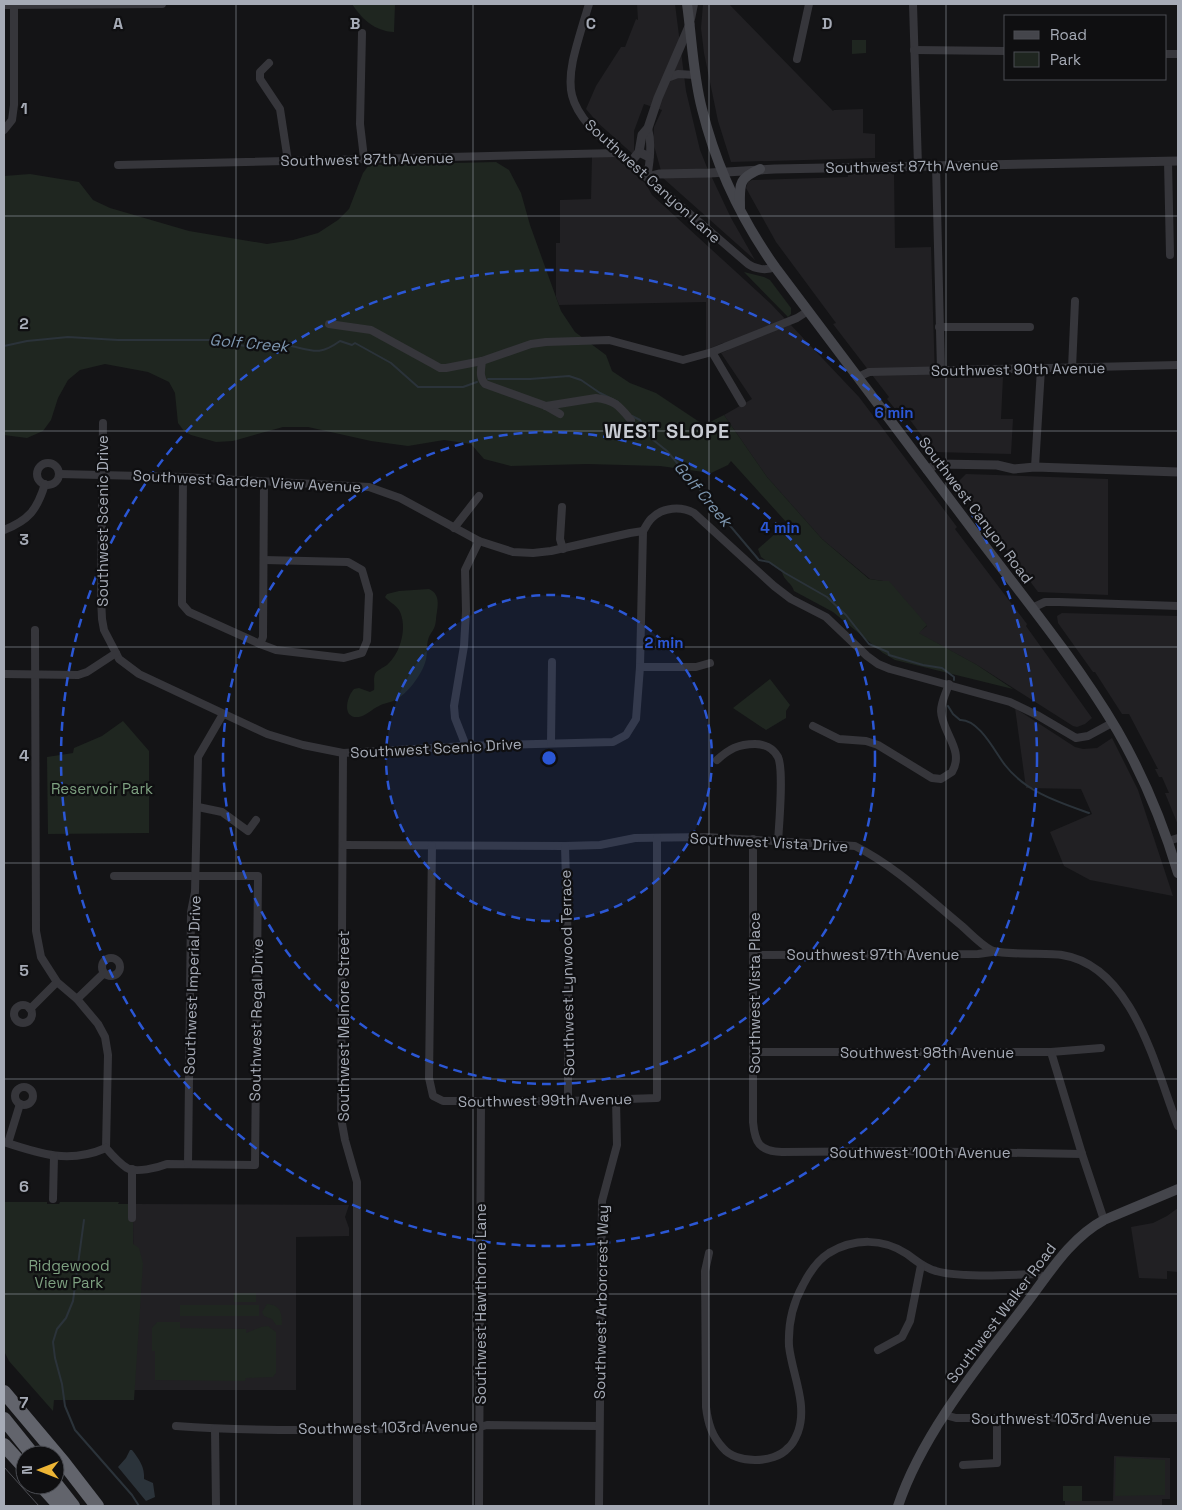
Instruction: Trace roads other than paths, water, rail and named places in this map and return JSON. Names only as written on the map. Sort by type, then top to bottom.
[{"type":"highway","points":[[4,1392],[97,1506]]},
{"type":"highway","points":[[4,1420],[25,1445]]},
{"type":"highway","points":[[4,1445],[15,1457]]},
{"type":"highway","points":[[50,1495],[60,1506]]},
{"type":"highway","points":[[64,1495],[73,1506]]},
{"type":"main road","name":"Southwest Canyon Road","points":[[687,4],[695,75],[702,110],[722,172],[740,211],[775,267],[1080,673],[1112,723],[1139,773],[1168,841],[1178,873]]},
{"type":"main road","points":[[740,211],[742,180],[747,175],[760,169]]},
{"type":"main road","name":"Southwest Walker Road","points":[[898,1506],[913,1470],[945,1415],[983,1360],[1076,1240],[1104,1220],[1178,1190]]},
{"type":"street","points":[[4,5],[162,4]]},
{"type":"street","name":"Southwest Canyon Lane","points":[[590,4],[573,59],[570,81],[571,95],[583,119],[617,153],[748,264],[762,269],[775,267]]},
{"type":"street","points":[[630,164],[639,152],[642,135],[648,128],[658,98],[690,23],[694,4]]},
{"type":"street","points":[[797,59],[809,4]]},
{"type":"street","points":[[913,4],[918,166]]},
{"type":"street","points":[[4,130],[12,120],[14,105],[14,5]]},
{"type":"street","points":[[362,34],[360,124],[364,158]]},
{"type":"street","points":[[914,50],[1004,51]]},
{"type":"street","points":[[269,63],[259,75],[280,110],[288,161]]},
{"type":"street","points":[[667,78],[678,74],[695,75]]},
{"type":"street","points":[[647,177],[650,138],[648,128]]},
{"type":"street","points":[[639,152],[648,157]]},
{"type":"street","name":"Southwest 87th Avenue","points":[[118,165],[617,153]]},
{"type":"street","points":[[1168,161],[1170,255]]},
{"type":"street","name":"Southwest 87th Avenue","points":[[647,177],[659,174],[760,169],[1178,161]]},
{"type":"street","points":[[936,166],[941,371]]},
{"type":"street","points":[[1072,368],[1075,301]]},
{"type":"street","points":[[329,324],[370,330],[440,368],[451,368],[482,361],[531,344],[546,342],[609,340],[683,360],[712,352],[797,318],[808,311]]},
{"type":"street","points":[[939,327],[1030,327]]},
{"type":"street","points":[[712,352],[742,403]]},
{"type":"street","points":[[482,361],[481,374],[485,384],[546,406],[560,414]]},
{"type":"street","name":"Southwest 90th Avenue","points":[[858,377],[869,372],[1178,365]]},
{"type":"street","points":[[1035,467],[1041,369]]},
{"type":"street","points":[[546,406],[596,398],[611,400],[631,420]]},
{"type":"street","name":"Southwest Scenic Drive","points":[[103,423],[102,619],[104,630],[116,653],[139,674],[267,734],[343,753],[466,746],[613,742],[626,735],[636,719],[640,667],[643,532]]},
{"type":"street","name":"Southwest Garden View Avenue","points":[[45,484],[38,477],[38,470],[42,464],[53,464],[58,469],[59,474],[183,477],[369,486],[400,498],[479,541],[513,552],[533,553],[563,549],[630,533],[643,532]]},
{"type":"street","points":[[927,470],[938,464],[1003,466],[1014,469],[1035,467],[1178,472]]},
{"type":"street","points":[[4,530],[20,524],[29,517],[40,499],[45,484],[55,482],[59,474]]},
{"type":"street","points":[[183,477],[182,604],[189,612],[276,650],[344,658],[362,653],[367,641],[369,594],[362,570],[348,562],[264,560]]},
{"type":"street","points":[[260,644],[263,637],[264,482]]},
{"type":"street","points":[[454,528],[478,496]]},
{"type":"street","points":[[562,507],[560,539],[563,549]]},
{"type":"street","points":[[643,532],[653,517],[664,511],[674,508],[688,510],[714,530],[774,586],[826,617],[846,638],[878,664],[1010,702],[1076,738],[1088,736],[1112,723]]},
{"type":"street","points":[[466,746],[455,718],[454,706],[464,646],[466,611],[465,570],[479,541]]},
{"type":"street","points":[[1032,608],[1045,602],[1178,606]]},
{"type":"street","points":[[34,630],[36,931],[41,957],[57,982],[77,999],[98,1024],[105,1037],[108,1055],[106,1148],[126,1167],[132,1170],[154,1169],[167,1164],[188,1164]]},
{"type":"street","points":[[4,674],[78,675],[87,672],[116,653]]},
{"type":"street","points":[[551,743],[552,662]]},
{"type":"street","points":[[640,667],[696,667],[710,663]]},
{"type":"street","points":[[813,726],[839,739],[873,742],[896,754],[922,774],[941,779],[952,772],[955,764],[955,748],[941,713],[942,702],[949,684]]},
{"type":"street","name":"Southwest Imperial Drive","points":[[188,1164],[191,912],[195,875],[198,757],[223,714]]},
{"type":"street","points":[[717,760],[731,748],[744,745],[763,745],[776,754],[780,768],[778,842]]},
{"type":"street","name":"Southwest Melnore Street","points":[[343,753],[341,1118],[357,1182],[357,1506]]},
{"type":"street","points":[[198,807],[222,812],[248,831],[256,820]]},
{"type":"street","name":"Southwest Vista Drive","points":[[343,845],[565,846],[600,845],[621,840],[707,837],[855,846],[871,854],[894,870],[992,952]]},
{"type":"street","name":"Southwest 99th Avenue","points":[[432,846],[429,1078],[433,1096],[444,1101],[616,1100],[657,1098],[657,838]]},
{"type":"street","points":[[1168,841],[1178,838]]},
{"type":"street","name":"Southwest Vista Place","points":[[753,839],[754,1122],[755,1136],[760,1146]]},
{"type":"street","name":"Southwest Lynwood Terrace","points":[[565,846],[568,949],[568,1101]]},
{"type":"street","points":[[114,876],[195,875]]},
{"type":"street","name":"Southwest Regal Drive","points":[[188,1164],[255,1165],[258,876],[195,875]]},
{"type":"street","points":[[992,952],[1063,955],[1078,959],[1094,968],[1115,987],[1142,1029],[1178,1126]]},
{"type":"street","name":"Southwest 97th Avenue","points":[[754,955],[978,954],[992,952]]},
{"type":"street","points":[[77,999],[104,973]]},
{"type":"street","points":[[30,1009],[57,982]]},
{"type":"street","name":"Southwest 98th Avenue","points":[[754,1052],[1052,1052],[1101,1048]]},
{"type":"street","points":[[1052,1052],[1082,1154],[1104,1220]]},
{"type":"street","name":"Southwest Arborcrest Way","points":[[599,1506],[602,1201],[617,1145],[616,1100]]},
{"type":"street","name":"Southwest Hawthorne Lane","points":[[479,1506],[481,1101]]},
{"type":"street","points":[[20,1104],[6,1143],[54,1156],[74,1157],[90,1155],[106,1148]]},
{"type":"street","name":"Southwest 100th Avenue","points":[[760,1146],[770,1151],[1082,1154]]},
{"type":"street","points":[[53,1198],[54,1156]]},
{"type":"street","points":[[132,1170],[132,1218]]},
{"type":"street","points":[[709,1253],[704,1272],[706,1408],[708,1426],[726,1452],[741,1459],[754,1460],[770,1458],[788,1449],[798,1432],[801,1408],[789,1346],[791,1319],[795,1298],[810,1272],[828,1254],[850,1243],[871,1241],[892,1246],[908,1254],[921,1266],[937,1272],[955,1274],[1038,1274],[1046,1278]]},
{"type":"street","points":[[878,1350],[902,1337],[910,1321],[921,1266]]},
{"type":"street","name":"Southwest 103rd Avenue","points":[[945,1415],[956,1418],[1178,1418]]},
{"type":"street","points":[[963,1465],[996,1464],[997,1418]]},
{"type":"street","name":"Southwest 103rd Avenue","points":[[176,1426],[215,1429],[358,1429],[480,1428],[487,1425],[599,1426]]},
{"type":"street","points":[[215,1429],[216,1506]]},
{"type":"waterway","name":"Golf Creek","points":[[4,346],[27,341],[68,337],[118,340],[212,340],[245,346],[278,344],[319,351],[340,341],[352,345],[355,343],[391,363],[418,387],[463,387],[477,382]]},
{"type":"waterway","name":"Golf Creek","points":[[488,379],[530,379],[569,376],[581,380],[618,402]]},
{"type":"waterway","name":"Golf Creek","points":[[632,416],[640,420],[652,439],[667,451],[759,560],[769,562],[827,597],[846,615],[869,644],[888,652],[889,655],[923,665],[942,668],[954,677],[954,680]]},
{"type":"waterway","name":"Golf Creek","points":[[948,706],[960,720],[967,721],[980,730],[1005,765],[1023,782],[1043,795],[1089,813]]},
{"type":"waterway","points":[[84,1220],[73,1301],[66,1318],[57,1329],[53,1342],[55,1358],[62,1384],[65,1406],[75,1430],[132,1495],[139,1506]]},
{"type":"tram line","points":[[4,1467],[39,1506]]},
{"type":"district","name":"WEST SLOPE","points":[[667,431]]},
{"type":"park label","name":"Reservoir Park","points":[[102,788]]},
{"type":"park label","name":"Ridgewood View Park","points":[[69,1274]]}]
